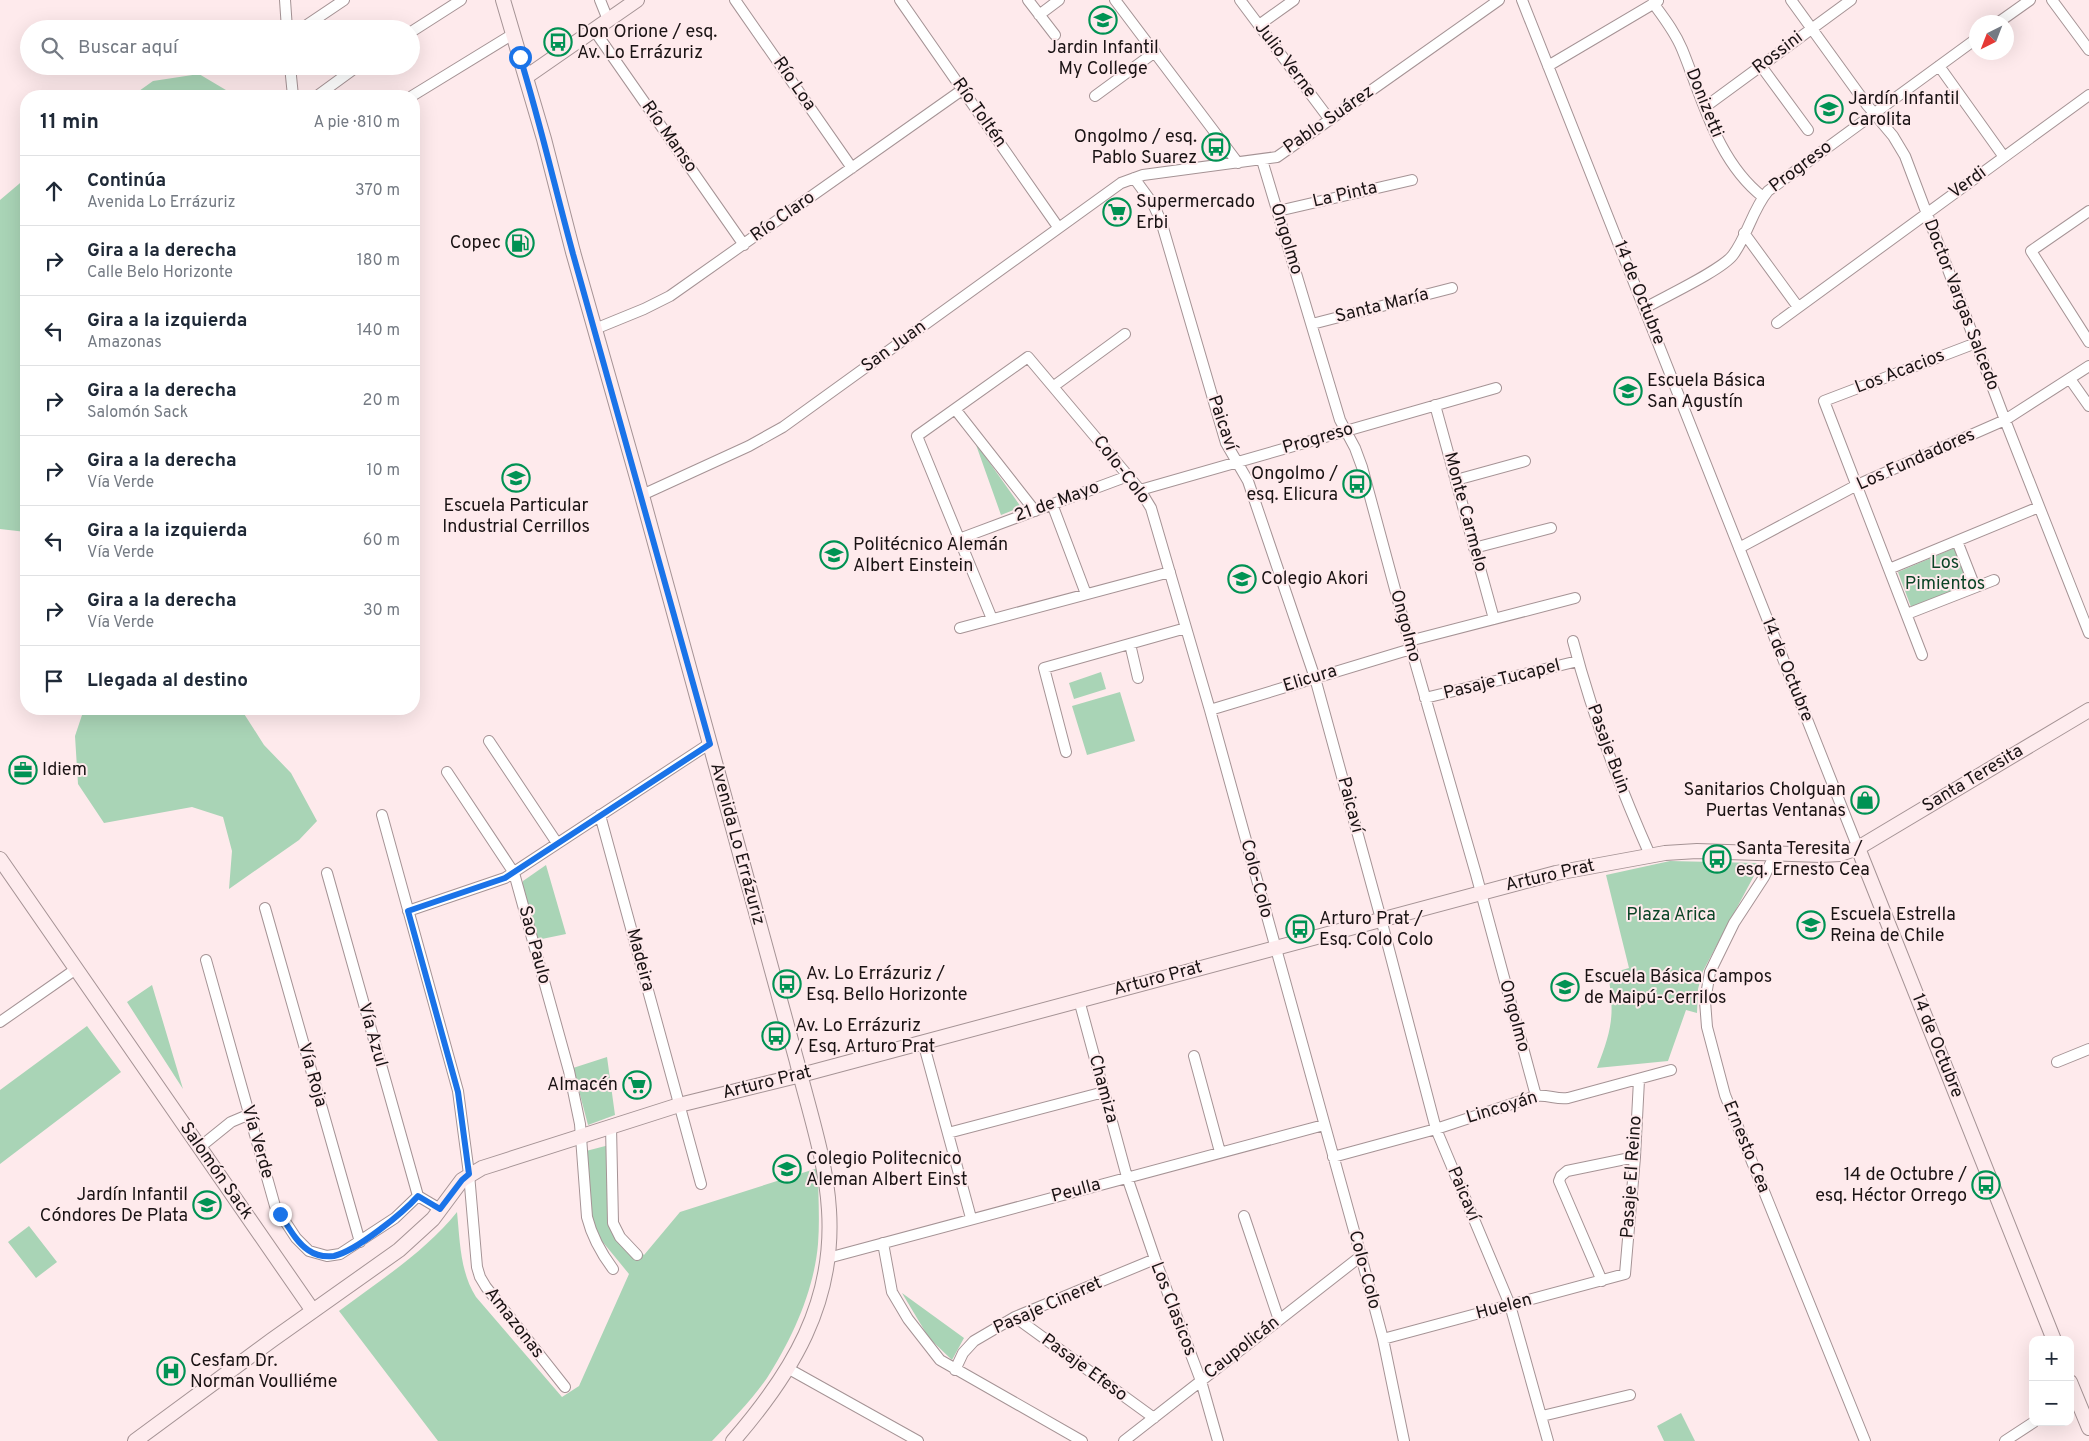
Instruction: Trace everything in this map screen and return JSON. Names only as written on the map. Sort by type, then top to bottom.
[{"type":"street","points":[[285,0],[286,20]]},
{"type":"street","points":[[314,20],[344,0]]},
{"type":"street","points":[[420,26],[460,0]]},
{"type":"street","name":"Avenida Lo Errázuriz","points":[[504,0],[642,495],[800,1075],[827,1192],[830,1226],[828,1258],[820,1300],[814,1318],[789,1369],[739,1439]]},
{"type":"street","points":[[600,0],[608,20]]},
{"type":"street","points":[[526,77],[637,0]]},
{"type":"street","name":"Río Loa","points":[[735,0],[852,168]]},
{"type":"street","name":"Río Toltén","points":[[900,0],[1058,227]]},
{"type":"street","points":[[1028,0],[1055,35]]},
{"type":"street","points":[[1039,15],[1059,0]]},
{"type":"street","points":[[1115,0],[1238,163]]},
{"type":"street","name":"Julio Verne","points":[[1240,0],[1330,120]]},
{"type":"street","points":[[1259,25],[1294,0]]},
{"type":"street","name":"Pablo Suárez","points":[[1134,178],[1172,171],[1262,160],[1284,153],[1499,0]]},
{"type":"street","name":"14 de Octubre","points":[[1522,0],[2052,1336]]},
{"type":"street","name":"Doctor Vargas Salcedo","points":[[1791,0],[1893,136],[1902,151],[2089,633]]},
{"type":"street","name":"Rossini","points":[[1705,107],[1851,0]]},
{"type":"street","points":[[2009,15],[2030,0]]},
{"type":"street","points":[[2052,0],[2089,50]]},
{"type":"street","points":[[1548,66],[1656,2]]},
{"type":"street","name":"Donizetti","points":[[1656,2],[1677,39],[1724,150],[1751,187],[1763,197]]},
{"type":"street","name":"Río Manso","points":[[594,30],[744,245]]},
{"type":"street","points":[[420,91],[513,34]]},
{"type":"street","name":"Progreso","points":[[1645,308],[1726,262],[1734,254],[1763,197],[1775,186],[1969,44]]},
{"type":"street","points":[[1095,96],[1154,52]]},
{"type":"street","points":[[1761,66],[1808,130]]},
{"type":"street","points":[[1939,66],[2004,157]]},
{"type":"street","points":[[291,75],[292,90]]},
{"type":"street","points":[[326,90],[346,75]]},
{"type":"street","name":"Río Claro","points":[[595,329],[670,296],[962,90]]},
{"type":"street","name":"Verdi","points":[[1777,323],[2089,95]]},
{"type":"street","name":"Ongolmo","points":[[1262,160],[1340,420],[1362,467],[1536,1096]]},
{"type":"street","name":"San Juan","points":[[642,495],[741,450],[783,427],[1114,187],[1134,178]]},
{"type":"street","name":"Paicaví","points":[[1134,178],[1154,204],[1161,221],[1226,443],[1248,481],[1315,678],[1436,1129],[1510,1305],[1548,1441]]},
{"type":"street","name":"La Pinta","points":[[1278,211],[1412,180]]},
{"type":"street","points":[[2089,211],[2031,251],[2089,342]]},
{"type":"street","points":[[1744,233],[1798,307]]},
{"type":"street","name":"Santa María","points":[[1312,324],[1452,288]]},
{"type":"street","points":[[1054,386],[1125,334]]},
{"type":"street","name":"Los Acacios","points":[[1857,485],[1824,401],[1976,343]]},
{"type":"street","name":"Colo-Colo","points":[[955,409],[1028,357],[1140,490],[1151,508],[1210,710],[1361,1256],[1383,1339],[1404,1441]]},
{"type":"street","name":"Los Fundadores","points":[[1739,548],[1857,485],[2005,420],[2089,366]]},
{"type":"street","points":[[2070,378],[2089,406]]},
{"type":"street","name":"Progreso","points":[[1140,490],[1496,388]]},
{"type":"street","name":"Monte Carmelo","points":[[1435,405],[1494,619]]},
{"type":"street","points":[[992,619],[917,436],[955,409],[1035,511]]},
{"type":"street","points":[[1456,480],[1525,461]]},
{"type":"street","name":"21 de Mayo","points":[[959,539],[1128,476]]},
{"type":"street","points":[[1857,485],[1922,655]]},
{"type":"street","points":[[1052,504],[1086,594]]},
{"type":"street","points":[[1890,570],[2039,507]]},
{"type":"street","points":[[1474,548],[1551,528]]},
{"type":"street","points":[[1957,541],[1975,587]]},
{"type":"street","points":[[960,628],[1170,572]]},
{"type":"street","points":[[1907,614],[1994,580]]},
{"type":"street","name":"Elicura","points":[[1210,710],[1315,678],[1410,645],[1494,619],[1575,598]]},
{"type":"street","points":[[1066,752],[1044,668],[1186,628]]},
{"type":"street","name":"Pasaje Buin","points":[[1573,641],[1608,755],[1650,855]]},
{"type":"street","points":[[1130,644],[1138,678]]},
{"type":"street","name":"Pasaje Tucapel","points":[[1425,698],[1578,661]]},
{"type":"street","name":"Santa Teresita","points":[[1858,848],[2089,710]]},
{"type":"street","points":[[490,741],[557,843]]},
{"type":"street","points":[[408,911],[485,887],[514,873],[710,744]]},
{"type":"street","name":"Sao Paulo","points":[[447,772],[514,873],[569,1071],[580,1136],[587,1217],[596,1244],[613,1269]]},
{"type":"street","name":"Amazonas","points":[[382,814],[458,1092],[480,1278],[565,1387]]},
{"type":"street","name":"Madeira","points":[[600,815],[701,1184]]},
{"type":"street","name":"Arturo Prat","points":[[469,1174],[679,1105],[800,1075],[1556,873],[1650,855],[1697,851],[1832,855],[1858,848]]},
{"type":"street","name":"Ernesto Cea","points":[[1775,854],[1764,877],[1734,923],[1710,972],[1705,1001],[1707,1027],[1725,1095],[1865,1441]]},
{"type":"street","name":"Salomón Sack","points":[[0,859],[313,1311]]},
{"type":"street","name":"Vía Azul","points":[[327,873],[418,1196]]},
{"type":"street","name":"Vía Roja","points":[[265,908],[360,1242]]},
{"type":"street","name":"Vía Verde","points":[[206,960],[275,1206],[304,1247],[315,1254],[333,1256],[360,1242],[395,1218],[418,1196]]},
{"type":"street","points":[[0,1022],[76,969]]},
{"type":"street","name":"Chamiza","points":[[1079,1000],[1127,1177]]},
{"type":"street","points":[[924,1042],[971,1218]]},
{"type":"street","points":[[2056,1062],[2089,1049]]},
{"type":"street","points":[[1194,1056],[1220,1152]]},
{"type":"street","name":"Lincoyán","points":[[1333,1157],[1436,1129],[1536,1096],[1548,1095],[1561,1099],[1568,1098],[1671,1070]]},
{"type":"street","name":"Pasaje El Reino","points":[[1624,1274],[1635,1157],[1639,1080]]},
{"type":"street","points":[[948,1133],[1104,1092]]},
{"type":"street","points":[[200,1148],[231,1122],[250,1114]]},
{"type":"street","name":"Peulla","points":[[828,1258],[971,1218],[1324,1125]]},
{"type":"street","points":[[611,1126],[613,1222],[620,1237],[636,1255]]},
{"type":"street","points":[[1602,1281],[1559,1181],[1561,1176],[1567,1171],[1635,1157]]},
{"type":"street","points":[[135,1441],[399,1250],[423,1229],[462,1180],[469,1174]]},
{"type":"street","name":"Los Clasicos","points":[[1127,1177],[1154,1260],[1201,1381],[1218,1441]]},
{"type":"street","points":[[418,1196],[440,1209]]},
{"type":"street","points":[[1244,1216],[1278,1320]]},
{"type":"street","points":[[883,1243],[892,1292],[908,1319],[940,1360],[1082,1441]]},
{"type":"street","name":"Caupolicán","points":[[1124,1441],[1361,1256]]},
{"type":"street","name":"Pasaje Cineret","points":[[955,1370],[963,1353],[974,1341],[1015,1318],[1154,1260]]},
{"type":"street","name":"Huelen","points":[[1383,1339],[1624,1274]]},
{"type":"street","name":"Pasaje Efeso","points":[[1015,1318],[1154,1418]]},
{"type":"street","points":[[789,1369],[918,1441]]},
{"type":"street","points":[[1542,1416],[1630,1395]]},
{"type":"street","points":[[2074,1399],[2089,1428]]},
{"type":"street","points":[[2005,1441],[2029,1425]]},
{"type":"green space","points":[[201,75],[226,90],[140,90],[153,81]]},
{"type":"green space","points":[[20,183],[20,531],[0,529],[0,200]]},
{"type":"green space","points":[[975,442],[1021,507],[1001,515]]},
{"type":"green space","name":"Los Pimientos","points":[[1957,547],[1972,585],[1911,607],[1898,572]]},
{"type":"green space","points":[[1101,672],[1106,689],[1074,699],[1069,683]]},
{"type":"green space","points":[[1120,692],[1135,741],[1087,755],[1072,706]]},
{"type":"green space","points":[[82,715],[245,715],[264,745],[291,773],[317,821],[299,840],[229,889],[232,851],[223,817],[192,807],[104,823],[78,784],[75,736]]},
{"type":"green space","name":"Plaza Arica","points":[[1670,861],[1757,863],[1756,872],[1703,971],[1698,989],[1697,1013],[1686,1010],[1668,1061],[1597,1068],[1611,1022],[1612,1011],[1608,974],[1629,968],[1606,875]]},
{"type":"green space","points":[[546,865],[566,934],[537,940],[522,887],[523,881]]},
{"type":"green space","points":[[152,985],[183,1089],[127,1002]]},
{"type":"green space","points":[[87,1026],[121,1072],[0,1164],[0,1090]]},
{"type":"green space","points":[[607,1057],[615,1115],[588,1125],[573,1068]]},
{"type":"green space","points":[[617,1143],[617,1212],[621,1232],[644,1255],[680,1212],[818,1168],[818,1244],[812,1279],[793,1331],[767,1378],[741,1411],[712,1441],[438,1441],[339,1311],[416,1253],[457,1212],[464,1267],[476,1297],[562,1397],[579,1386],[629,1274],[597,1235],[592,1217],[586,1151]]},
{"type":"green space","points":[[29,1226],[57,1262],[36,1278],[8,1242]]},
{"type":"green space","points":[[902,1293],[964,1338],[952,1360],[929,1338]]},
{"type":"green space","points":[[1681,1413],[1695,1441],[1664,1441],[1657,1426]]},
{"type":"place","name":"Jardin Infantil My College","points":[[1103,20]]},
{"type":"place","name":"Don Orione / esq. Av. Lo Errázuriz","points":[[558,42]]},
{"type":"place","name":"Jardín Infantil Carolita","points":[[1829,109]]},
{"type":"place","name":"Ongolmo / esq. Pablo Suarez","points":[[1216,147]]},
{"type":"place","name":"Supermercado Erbi","points":[[1117,212]]},
{"type":"place","name":"Copec","points":[[520,243]]},
{"type":"place","name":"Escuela Básica San Agustín","points":[[1628,391]]},
{"type":"place","name":"Escuela Particular Industrial Cerrillos","points":[[516,478]]},
{"type":"place","name":"Ongolmo / esq. Elicura","points":[[1357,484]]},
{"type":"place","name":"Politécnico Alemán Albert Einstein","points":[[834,555]]},
{"type":"place","name":"Colegio Akori","points":[[1242,579]]},
{"type":"place","name":"Idiem","points":[[23,770]]},
{"type":"place","name":"Sanitarios Cholguan Puertas Ventanas","points":[[1865,800]]},
{"type":"place","name":"Santa Teresita / esq. Ernesto Cea","points":[[1717,859]]},
{"type":"place","name":"Escuela Estrella Reina de Chile","points":[[1811,925]]},
{"type":"place","name":"Arturo Prat / Esq. Colo Colo","points":[[1300,929]]},
{"type":"place","name":"Av. Lo Errázuriz / Esq. Bello Horizonte","points":[[787,984]]},
{"type":"place","name":"Escuela Básica Campos de Maipú-Cerrilos","points":[[1565,987]]},
{"type":"place","name":"Av. Lo Errázuriz / Esq. Arturo Prat","points":[[776,1036]]},
{"type":"place","name":"Almacén","points":[[637,1085]]},
{"type":"place","name":"Colegio Politecnico Aleman Albert Einst","points":[[787,1169]]},
{"type":"place","name":"14 de Octubre / esq. Héctor Orrego","points":[[1986,1185]]},
{"type":"place","name":"Jardín Infantil Cóndores De Plata","points":[[207,1205]]},
{"type":"place","name":"Cesfam Dr. Norman Voulliéme","points":[[171,1371]]},
{"type":"route","points":[[280,1214],[296,1238],[308,1251],[315,1254],[333,1256],[351,1248],[395,1218],[418,1196],[440,1209],[455,1188],[469,1174],[458,1092],[408,911],[485,887],[505,878],[710,744],[573,252],[544,138],[520,57]]}]
